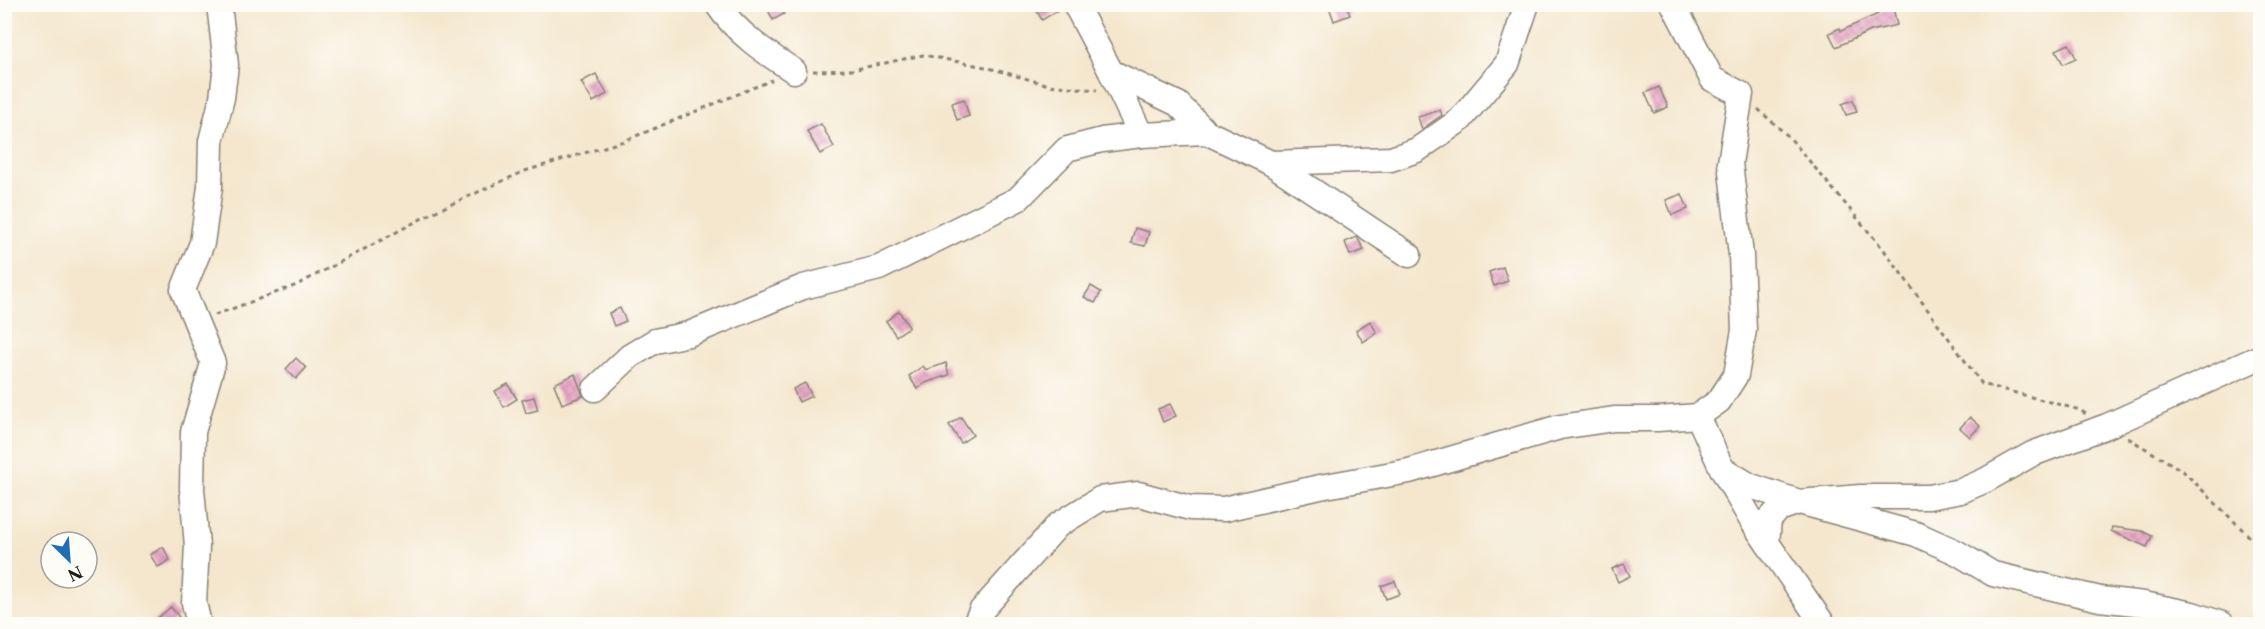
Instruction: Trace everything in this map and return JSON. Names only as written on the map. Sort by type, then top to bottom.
[{"type":"street","points":[[199,624],[194,603],[197,546],[192,489],[193,432],[213,363],[183,290],[202,243],[210,187],[211,141],[224,87],[226,65],[219,4]]},
{"type":"street","points":[[717,4],[739,31],[770,56],[794,71]]},
{"type":"street","points":[[1075,4],[1141,135]]},
{"type":"street","points":[[1271,163],[1391,159],[1417,150],[1461,120],[1507,64],[1527,4]]},
{"type":"street","points":[[975,624],[981,611],[1058,525],[1100,499],[1139,494],[1190,508],[1224,509],[1320,487],[1409,471],[1560,427],[1614,418],[1658,419],[1698,416],[1719,401],[1736,375],[1744,330],[1741,255],[1730,163],[1741,94],[1712,79],[1673,4]]},
{"type":"street","points":[[1116,82],[1178,104],[1206,132],[1271,163],[1409,255]]},
{"type":"street","points":[[595,389],[630,356],[655,341],[689,334],[803,287],[879,268],[1018,200],[1067,149],[1102,140],[1141,135],[1206,132]]},
{"type":"street","points":[[1767,543],[1769,520],[1779,509],[1799,502],[1861,497],[1929,497],[1961,491],[2032,454],[2107,426],[2260,357]]},
{"type":"street","points":[[1698,416],[1722,469],[1767,543],[1823,624]]},
{"type":"street","points":[[1722,469],[1751,486],[1799,502],[1916,534],[1956,552],[1993,574],[2100,599],[2144,604],[2192,614],[2222,624]]},
{"type":"path","points":[[198,324],[202,320],[297,285],[436,211],[525,171],[624,141],[794,71],[852,70],[923,55],[986,67],[1049,85],[1116,82]]},
{"type":"path","points":[[1741,94],[1790,138],[1884,250],[1982,384],[2080,410],[2183,471],[2260,547]]},
{"type":"building","points":[[779,4],[784,14],[773,20],[767,8]]},
{"type":"building","points":[[1033,4],[1061,4],[1062,8],[1042,20]]},
{"type":"building","points":[[1328,4],[1346,4],[1350,15],[1334,21]]},
{"type":"building","points":[[1893,8],[1897,25],[1871,31],[1836,47],[1829,33],[1840,28],[1841,31],[1878,14],[1877,12]]},
{"type":"building","points":[[2069,44],[2076,58],[2063,64],[2056,50]]},
{"type":"building","points":[[596,74],[607,94],[593,102],[581,82]]},
{"type":"building","points":[[1659,87],[1668,107],[1654,113],[1645,93]]},
{"type":"building","points":[[964,99],[969,116],[957,120],[952,103]]},
{"type":"building","points":[[1853,100],[1857,112],[1846,115],[1842,104]]},
{"type":"building","points":[[1440,110],[1442,115],[1422,129],[1418,117]]},
{"type":"building","points":[[821,124],[834,147],[820,154],[807,131]]},
{"type":"building","points":[[1682,194],[1688,209],[1672,215],[1666,200]]},
{"type":"building","points":[[1135,228],[1149,232],[1145,246],[1131,243]]},
{"type":"building","points":[[1357,237],[1364,250],[1350,255],[1345,242]]},
{"type":"building","points":[[1503,267],[1508,281],[1494,286],[1489,272]]},
{"type":"building","points":[[1091,286],[1101,292],[1095,303],[1084,297]]},
{"type":"building","points":[[620,308],[626,321],[614,326],[609,313]]},
{"type":"building","points":[[899,311],[909,327],[896,336],[886,321]]},
{"type":"building","points":[[1370,321],[1377,333],[1363,342],[1356,330]]},
{"type":"building","points":[[296,358],[306,368],[296,379],[286,369]]},
{"type":"building","points":[[946,363],[949,375],[925,383],[917,389],[909,376],[923,366],[926,370]]},
{"type":"building","points":[[575,374],[583,396],[562,404],[554,384]]},
{"type":"building","points":[[805,383],[812,396],[799,402],[793,389]]},
{"type":"building","points":[[508,384],[517,399],[504,407],[495,391]]},
{"type":"building","points":[[534,397],[538,410],[526,413],[522,400]]},
{"type":"building","points":[[1170,404],[1176,416],[1163,422],[1158,409]]},
{"type":"building","points":[[961,417],[973,435],[961,443],[949,425]]},
{"type":"building","points":[[1970,417],[1980,426],[1970,437],[1960,428]]},
{"type":"building","points":[[2112,527],[2142,531],[2152,536],[2147,547],[2111,531]]},
{"type":"building","points":[[163,547],[170,560],[158,567],[150,555]]},
{"type":"building","points":[[1624,564],[1630,576],[1618,582],[1612,569]]},
{"type":"building","points":[[1395,581],[1400,594],[1386,599],[1381,586]]},
{"type":"building","points":[[171,607],[179,617],[170,624],[150,624]]}]
